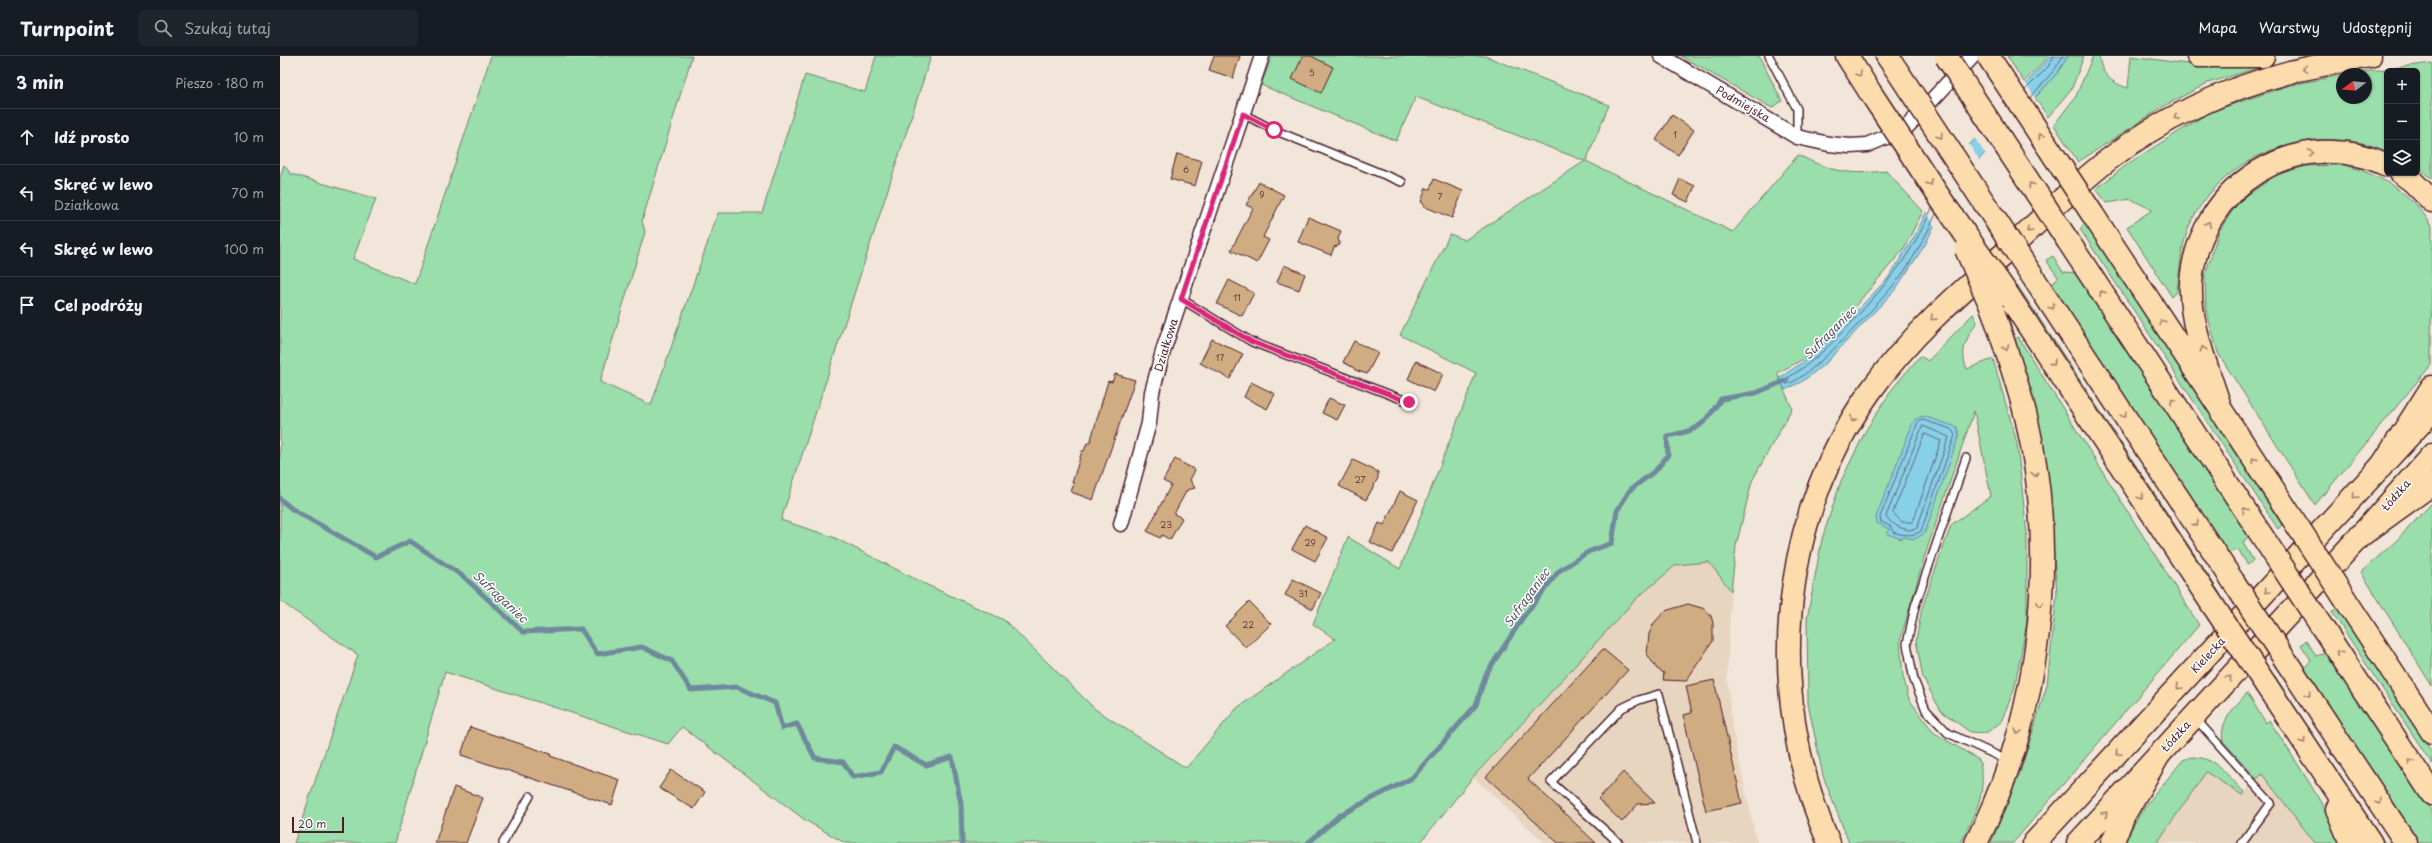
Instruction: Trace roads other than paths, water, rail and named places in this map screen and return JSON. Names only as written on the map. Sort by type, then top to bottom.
[{"type":"main road","points":[[1847,56],[1942,201],[2008,295],[2371,843]]},
{"type":"main road","points":[[1946,56],[2432,794]]},
{"type":"main road","points":[[1988,56],[2432,732]]},
{"type":"main road","points":[[2198,56],[2263,56]]},
{"type":"main road","points":[[1829,843],[1809,790],[1794,729],[1787,667],[1789,622],[1797,562],[1813,506],[1834,452],[1868,395],[1917,335],[1963,290],[2107,161],[2138,139],[2211,100],[2250,85],[2288,73],[2370,56]]},
{"type":"main road","points":[[1891,62],[2406,843]]},
{"type":"main road","points":[[2222,413],[2196,328],[2191,285],[2198,246],[2213,216],[2224,199],[2252,174],[2294,156],[2323,152],[2339,152],[2356,154],[2384,164]]},
{"type":"main road","points":[[2405,176],[2432,201]]},
{"type":"main road","points":[[1942,201],[1993,311],[2012,365],[2027,422],[2037,487],[2041,548],[2039,618],[2026,702],[2009,761],[1976,843]]},
{"type":"main road","points":[[2381,467],[2432,387]]},
{"type":"main road","points":[[2381,467],[2432,410]]},
{"type":"main road","name":"Łódzka","points":[[2360,536],[2432,455]]},
{"type":"main road","name":"Kielecka","points":[[2034,843],[2381,467]]},
{"type":"main road","points":[[2193,716],[2360,536],[2432,484]]},
{"type":"main road","points":[[2386,662],[2432,707]]},
{"type":"main road","name":"Łódzka","points":[[2159,755],[2193,716]]},
{"type":"main road","points":[[2078,843],[2159,755]]},
{"type":"main road","points":[[2112,843],[2124,815],[2159,755]]},
{"type":"main road","points":[[2319,765],[2350,843]]},
{"type":"street","name":"Działkowa","points":[[1121,524],[1149,423],[1152,392],[1181,299],[1262,56]]},
{"type":"street","name":"Podmiejska","points":[[1661,56],[1797,137],[1829,144],[1868,145],[1905,130],[1973,56]]},
{"type":"lane","points":[[1769,56],[1797,109],[1797,137]]},
{"type":"lane","points":[[1243,114],[1274,130],[1402,182]]},
{"type":"lane","points":[[1181,299],[1252,342],[1409,402]]},
{"type":"lane","points":[[1966,458],[1915,606],[1907,644],[1914,680],[1926,710],[1948,733],[2009,761]]},
{"type":"lane","points":[[1618,843],[1551,782],[1622,708],[1639,700],[1659,694],[1697,843]]},
{"type":"lane","points":[[2193,716],[2271,803],[2242,843]]},
{"type":"lane","points":[[503,843],[530,796]]},
{"type":"water","points":[[2051,56],[2068,56],[2058,72],[1951,191],[1925,245],[1895,290],[1826,363],[1803,381],[1785,390],[1779,378],[1815,354],[1888,278],[1914,237],[1949,167]]},
{"type":"water","points":[[1923,416],[1957,427],[1959,435],[1925,533],[1915,539],[1903,537],[1902,539],[1887,534],[1889,529],[1877,523],[1876,517],[1914,420]]},
{"type":"waterway","name":"Sufraganiec","points":[[1308,843],[1340,815],[1412,778],[1476,705],[1486,674],[1524,616],[1559,571],[1588,552],[1612,543],[1617,511],[1630,490],[1656,470],[1668,455],[1667,436],[1687,432],[1699,426],[1709,416],[1721,399],[1756,393],[1787,380]]},
{"type":"waterway","name":"Sufraganiec","points":[[280,499],[292,509],[376,557],[410,541],[464,577],[523,632],[581,629],[597,654],[642,647],[672,661],[691,690],[737,687],[775,703],[782,728],[797,724],[815,758],[843,762],[853,777],[881,772],[894,747],[926,765],[952,757],[961,804],[962,843]]}]
